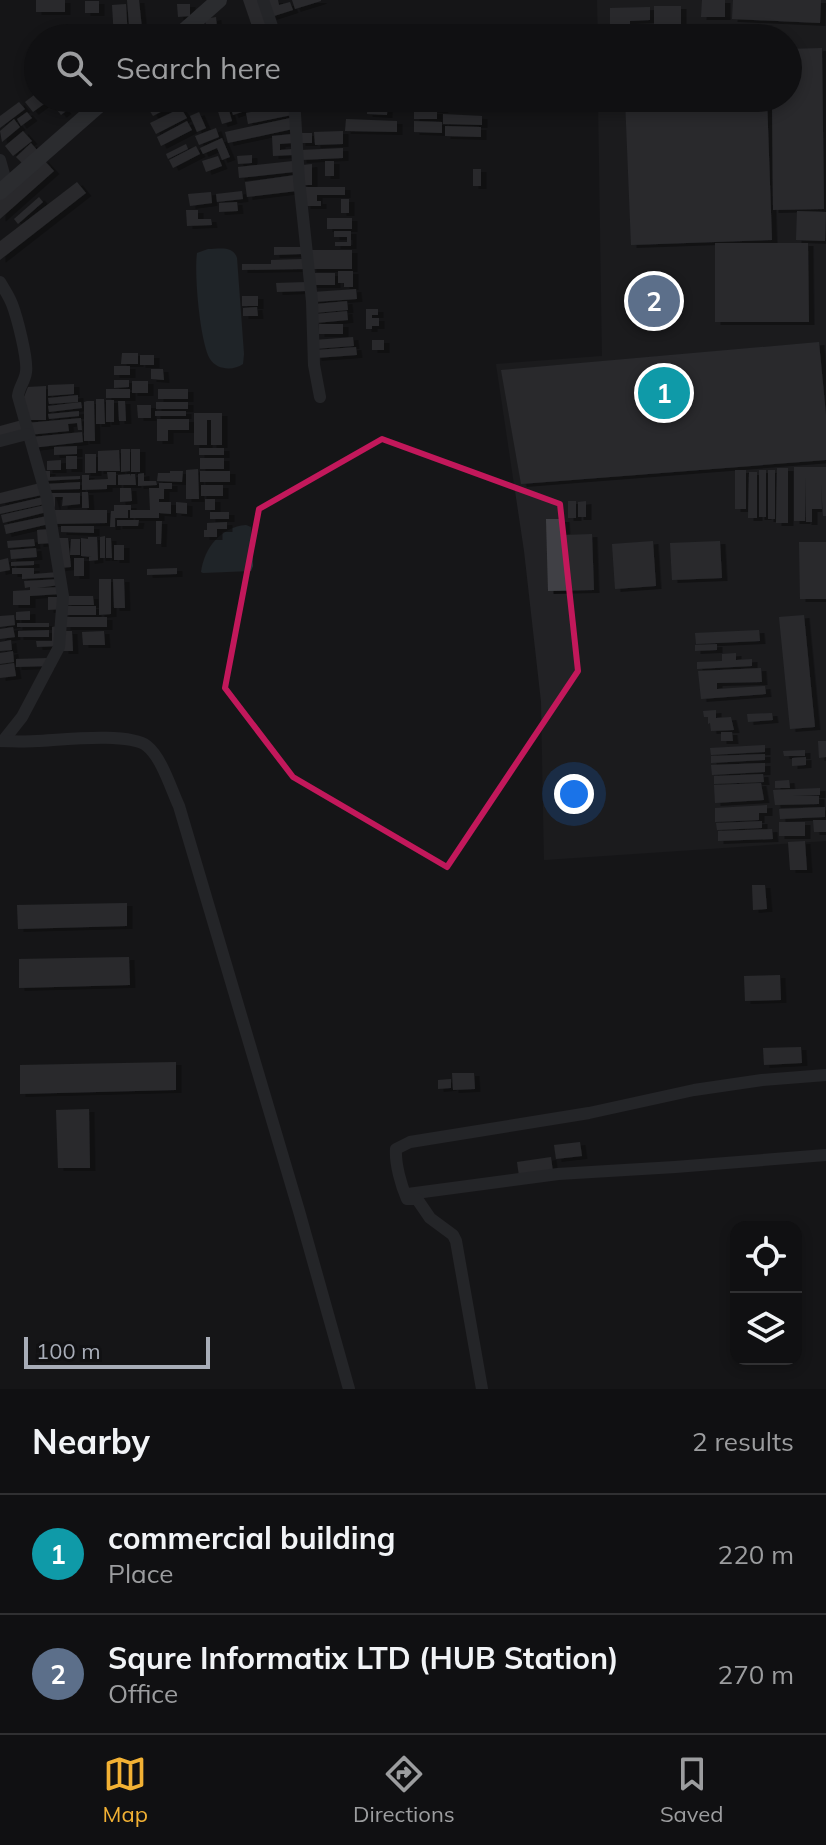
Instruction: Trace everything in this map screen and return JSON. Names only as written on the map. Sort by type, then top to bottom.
[{"type":"street","points":[[192,24],[219,0]]},
{"type":"street","points":[[263,0],[271,24]]},
{"type":"street","points":[[4,188],[91,112]]},
{"type":"street","points":[[295,112],[312,301],[314,365],[320,397]]},
{"type":"street","points":[[0,160],[4,188]]},
{"type":"street","points":[[0,282],[12,304],[27,369],[18,396],[47,498],[63,596],[59,647],[22,717],[2,741]]},
{"type":"street","points":[[0,441],[27,434]]},
{"type":"street","points":[[2,741],[69,738],[135,741],[147,746],[160,763],[183,820],[349,1389]]},
{"type":"street","points":[[482,1389],[456,1241],[453,1235],[430,1218],[417,1199],[407,1199],[395,1152],[398,1146],[589,1113],[694,1090],[826,1075]]},
{"type":"street","points":[[405,1195],[558,1174],[826,1155]]},
{"type":"highlighted area","points":[[382,439],[560,504],[578,671],[447,867],[293,777],[225,688],[259,509]]},
{"type":"shaded area","points":[[597,0],[826,0],[826,841],[544,860],[541,702],[524,551],[496,364],[602,356],[598,112],[802,112],[802,24],[598,24]]},
{"type":"shaded area","points":[[208,249],[229,249],[237,258],[244,354],[243,364],[235,368],[213,363],[203,338],[196,263],[197,253]]},
{"type":"shaded area","points":[[246,525],[251,527],[251,571],[201,572],[215,540],[229,530]]},
{"type":"building","points":[[36,0],[65,0],[65,12],[36,12]]},
{"type":"building","points":[[127,0],[139,0],[142,24],[129,24]]},
{"type":"building","points":[[243,0],[261,0],[269,24],[251,24]]},
{"type":"building","points":[[266,0],[278,0],[279,5],[290,2],[293,10],[271,17]]},
{"type":"building","points":[[292,0],[321,0],[321,1],[295,9]]},
{"type":"building","points":[[702,0],[725,0],[725,17],[701,17]]},
{"type":"building","points":[[733,0],[821,0],[820,23],[732,19]]},
{"type":"building","points":[[85,1],[99,1],[99,13],[85,13]]},
{"type":"building","points":[[126,4],[127,24],[113,24],[112,5]]},
{"type":"building","points":[[177,4],[190,4],[190,16],[178,17]]},
{"type":"building","points":[[654,6],[681,6],[681,24],[654,24]]},
{"type":"building","points":[[650,7],[650,20],[610,24],[610,8]]},
{"type":"building","points":[[216,17],[217,24],[206,24],[205,19]]},
{"type":"building","points":[[822,48],[824,209],[773,210],[772,112],[802,112],[802,49]]},
{"type":"building","points":[[19,102],[24,108],[0,128],[0,116]]},
{"type":"building","points":[[27,112],[32,118],[21,126],[17,119]]},
{"type":"building","points":[[173,112],[183,112],[187,118],[156,134],[150,123]]},
{"type":"building","points":[[199,112],[206,128],[197,132],[190,116]]},
{"type":"building","points":[[218,112],[230,112],[232,121],[222,124]]},
{"type":"building","points":[[291,112],[292,115],[248,124],[246,113]]},
{"type":"building","points":[[367,112],[387,112],[387,115]]},
{"type":"building","points":[[414,112],[437,112],[437,119],[414,119]]},
{"type":"building","points":[[626,112],[767,112],[772,240],[631,245]]},
{"type":"building","points":[[443,114],[482,116],[482,125],[443,124]]},
{"type":"building","points":[[290,118],[293,129],[228,143],[225,132]]},
{"type":"building","points":[[14,119],[20,127],[2,142],[0,131]]},
{"type":"building","points":[[346,119],[397,121],[397,132],[345,131]]},
{"type":"building","points":[[187,121],[192,130],[161,146],[157,137]]},
{"type":"building","points":[[414,121],[442,122],[442,133],[414,132]]},
{"type":"building","points":[[445,126],[481,127],[481,137],[445,136]]},
{"type":"building","points":[[216,128],[219,137],[199,145],[195,136]]},
{"type":"building","points":[[23,131],[32,141],[13,156],[5,146]]},
{"type":"building","points":[[343,131],[343,144],[315,145],[314,132]]},
{"type":"building","points":[[300,133],[312,133],[312,143],[300,143]]},
{"type":"building","points":[[292,134],[292,143],[280,144],[280,150],[292,149],[293,155],[273,156],[272,136]]},
{"type":"building","points":[[222,138],[230,157],[222,160],[217,148],[203,154],[200,148]]},
{"type":"building","points":[[31,143],[38,151],[24,165],[16,157]]},
{"type":"building","points":[[186,144],[188,149],[168,159],[166,154]]},
{"type":"building","points":[[196,146],[200,154],[173,168],[169,160]]},
{"type":"building","points":[[343,148],[343,158],[301,160],[301,150]]},
{"type":"building","points":[[252,155],[252,163],[238,164],[237,156]]},
{"type":"building","points":[[218,156],[222,166],[206,172],[202,161]]},
{"type":"building","points":[[43,159],[54,171],[0,219],[0,197]]},
{"type":"building","points":[[293,161],[294,172],[239,178],[238,167]]},
{"type":"building","points":[[325,161],[334,161],[334,176],[325,176]]},
{"type":"building","points":[[312,164],[312,185],[302,185],[302,165]]},
{"type":"building","points":[[473,169],[481,169],[481,186],[473,186]]},
{"type":"building","points":[[295,175],[297,191],[247,197],[245,182]]},
{"type":"building","points":[[77,182],[86,193],[0,260],[0,241]]},
{"type":"building","points":[[303,187],[345,187],[345,195],[317,195],[321,206],[305,206]]},
{"type":"building","points":[[242,191],[243,199],[217,202],[216,194]]},
{"type":"building","points":[[211,192],[212,203],[190,206],[188,194]]},
{"type":"building","points":[[39,197],[43,202],[18,224],[14,219]]},
{"type":"building","points":[[341,199],[349,199],[349,213],[341,213]]},
{"type":"building","points":[[237,202],[238,211],[219,212],[219,203]]},
{"type":"building","points":[[186,210],[198,210],[198,219],[211,219],[212,225],[187,226]]},
{"type":"building","points":[[797,211],[826,212],[825,241],[796,240]]},
{"type":"building","points":[[327,218],[352,218],[352,229],[327,229]]},
{"type":"building","points":[[334,231],[351,231],[351,246],[335,246],[335,242],[347,242],[347,237],[334,237]]},
{"type":"building","points":[[715,243],[808,243],[809,322],[715,322]]},
{"type":"building","points":[[274,247],[303,247],[303,254],[274,255]]},
{"type":"building","points":[[311,250],[352,250],[352,269],[311,269]]},
{"type":"building","points":[[303,259],[304,269],[242,270],[242,264]]},
{"type":"building","points":[[338,271],[353,271],[353,287],[338,283]]},
{"type":"building","points":[[311,273],[335,273],[335,285],[311,285]]},
{"type":"building","points":[[307,282],[307,291],[277,292],[276,283]]},
{"type":"building","points":[[356,289],[357,299],[314,302],[313,292]]},
{"type":"building","points":[[242,296],[258,296],[258,306],[242,306]]},
{"type":"building","points":[[347,301],[348,310],[315,313],[315,304]]},
{"type":"building","points":[[257,307],[258,316],[243,316],[243,308]]},
{"type":"building","points":[[366,309],[378,309],[378,315],[372,315],[372,318],[379,318],[379,326],[366,329]]},
{"type":"building","points":[[347,311],[348,320],[316,323],[315,314]]},
{"type":"building","points":[[319,324],[343,324],[343,334],[319,334]]},
{"type":"building","points":[[353,337],[354,346],[314,349],[314,340]]},
{"type":"building","points":[[372,340],[384,340],[384,350],[372,350]]},
{"type":"building","points":[[819,342],[826,415],[826,460],[521,484],[501,370]]},
{"type":"building","points":[[356,347],[357,355],[316,358],[315,350]]},
{"type":"building","points":[[122,353],[138,353],[138,364],[121,364]]},
{"type":"building","points":[[140,355],[154,355],[154,365],[140,365]]},
{"type":"building","points":[[114,366],[130,366],[130,375],[114,375]]},
{"type":"building","points":[[151,369],[163,369],[164,380],[151,379]]},
{"type":"building","points":[[114,380],[129,380],[129,387],[114,388]]},
{"type":"building","points":[[132,381],[148,381],[148,393],[132,393]]},
{"type":"building","points":[[74,384],[74,394],[48,396],[48,385]]},
{"type":"building","points":[[46,386],[46,420],[24,420],[24,397],[28,387]]},
{"type":"building","points":[[106,389],[130,389],[130,398],[106,398]]},
{"type":"building","points":[[158,389],[188,389],[188,399],[158,399]]},
{"type":"building","points":[[78,395],[78,402],[49,404],[48,398]]},
{"type":"building","points":[[96,399],[104,399],[105,424],[96,424]]},
{"type":"building","points":[[106,400],[114,400],[114,422],[106,422]]},
{"type":"building","points":[[94,401],[95,441],[84,441],[84,402]]},
{"type":"building","points":[[118,401],[125,401],[126,421],[119,421]]},
{"type":"building","points":[[81,402],[82,408],[49,412],[48,406]]},
{"type":"building","points":[[156,402],[188,402],[188,409],[156,409]]},
{"type":"building","points":[[137,405],[151,405],[151,418],[138,418]]},
{"type":"building","points":[[79,411],[79,416],[49,419],[48,414]]},
{"type":"building","points":[[155,411],[186,411],[186,416],[155,416]]},
{"type":"building","points":[[194,413],[222,413],[222,445],[211,445],[211,420],[207,420],[207,445],[194,445]]},
{"type":"building","points":[[81,418],[82,430],[78,430],[77,423],[68,424],[69,431],[28,435],[26,423]]},
{"type":"building","points":[[157,419],[189,419],[189,430],[168,430],[168,441],[157,441]]},
{"type":"building","points":[[22,420],[25,432],[0,439],[0,426]]},
{"type":"building","points":[[82,432],[83,442],[32,448],[31,437]]},
{"type":"building","points":[[77,446],[77,454],[54,455],[54,447]]},
{"type":"building","points":[[199,448],[224,448],[224,455],[199,455]]},
{"type":"building","points":[[121,449],[130,449],[130,471],[121,472]]},
{"type":"building","points":[[131,449],[140,449],[140,472],[131,472]]},
{"type":"building","points":[[119,450],[120,471],[98,471],[98,451]]},
{"type":"building","points":[[85,454],[96,454],[96,473],[85,473]]},
{"type":"building","points":[[66,456],[77,456],[77,469],[66,469]]},
{"type":"building","points":[[200,458],[224,458],[224,469],[200,469]]},
{"type":"building","points":[[61,460],[61,470],[47,470],[47,461]]},
{"type":"building","points":[[794,467],[826,467],[826,516],[823,516],[821,484],[822,509],[812,509],[812,522],[806,522],[805,477],[805,521],[794,521]]},
{"type":"building","points":[[777,468],[788,468],[788,523],[776,523]]},
{"type":"building","points":[[198,469],[199,499],[186,499],[186,470]]},
{"type":"building","points":[[735,470],[746,470],[746,509],[735,509]]},
{"type":"building","points":[[759,470],[766,470],[766,517],[759,517]]},
{"type":"building","points":[[768,470],[775,470],[775,519],[768,519]]},
{"type":"building","points":[[42,471],[50,471],[50,477],[80,476],[80,479],[42,481]]},
{"type":"building","points":[[183,471],[182,482],[157,481],[158,473]]},
{"type":"building","points":[[200,471],[230,471],[230,482],[200,482]]},
{"type":"building","points":[[107,472],[116,472],[116,485],[107,485],[107,489],[82,490],[82,475],[89,475],[89,480],[108,479]]},
{"type":"building","points":[[749,472],[757,472],[757,518],[748,518]]},
{"type":"building","points":[[144,473],[144,481],[156,481],[157,485],[138,486],[138,474]]},
{"type":"building","points":[[135,474],[136,485],[118,485],[118,475]]},
{"type":"building","points":[[80,482],[80,489],[46,490],[46,484]]},
{"type":"building","points":[[40,483],[42,495],[0,504],[0,493]]},
{"type":"building","points":[[159,483],[172,483],[172,489],[164,489],[164,499],[159,499],[159,502],[171,502],[171,514],[159,513],[159,518],[130,518],[130,510],[150,510],[149,488],[159,488]]},
{"type":"building","points":[[201,485],[223,485],[223,496],[201,496]]},
{"type":"building","points":[[120,488],[131,488],[132,501],[120,502]]},
{"type":"building","points":[[82,492],[88,492],[89,508],[82,508]]},
{"type":"building","points":[[50,493],[80,493],[80,504],[62,506],[63,497],[55,497],[55,509]]},
{"type":"building","points":[[43,497],[45,504],[0,514],[0,507]]},
{"type":"building","points":[[205,499],[215,499],[215,510],[205,510]]},
{"type":"building","points":[[568,501],[576,501],[576,518],[568,518]]},
{"type":"building","points":[[586,501],[586,517],[578,517],[578,502]]},
{"type":"building","points":[[176,502],[187,503],[187,514],[176,513]]},
{"type":"building","points":[[45,505],[47,512],[3,523],[1,515]]},
{"type":"building","points":[[114,505],[131,505],[131,510],[128,510],[128,518],[115,518],[115,527],[110,527],[111,511],[114,511]]},
{"type":"building","points":[[52,510],[107,510],[107,523],[52,524]]},
{"type":"building","points":[[210,512],[229,512],[229,519],[210,519]]},
{"type":"building","points":[[47,516],[49,524],[6,534],[4,525]]},
{"type":"building","points":[[546,519],[564,519],[565,535],[592,534],[594,590],[548,591]]},
{"type":"building","points":[[117,520],[139,520],[138,526],[117,526]]},
{"type":"building","points":[[156,521],[162,521],[161,544],[156,544]]},
{"type":"building","points":[[227,522],[227,529],[217,529],[217,537],[204,537],[207,523]]},
{"type":"building","points":[[61,526],[94,526],[94,533],[61,532]]},
{"type":"building","points":[[51,529],[52,543],[38,544],[37,530]]},
{"type":"building","points":[[105,536],[105,558],[100,558],[100,537]]},
{"type":"building","points":[[97,537],[98,560],[89,561],[92,557],[81,556],[81,538]]},
{"type":"building","points":[[58,538],[68,538],[71,567],[60,568]]},
{"type":"building","points":[[106,538],[111,538],[112,558],[106,558]]},
{"type":"building","points":[[34,539],[35,546],[8,548],[7,541]]},
{"type":"building","points":[[71,539],[80,539],[80,555],[70,555]]},
{"type":"building","points":[[653,541],[656,586],[615,589],[612,544]]},
{"type":"building","points":[[720,541],[722,578],[672,580],[670,543]]},
{"type":"building","points":[[799,542],[826,542],[826,599],[800,599]]},
{"type":"building","points":[[114,545],[124,545],[124,560],[114,560]]},
{"type":"building","points":[[36,548],[37,557],[11,559],[10,550]]},
{"type":"building","points":[[8,558],[10,570],[0,572],[0,560]]},
{"type":"building","points":[[74,558],[84,558],[84,576],[74,576]]},
{"type":"building","points":[[34,561],[34,565],[11,566],[11,562]]},
{"type":"building","points":[[12,568],[34,568],[34,574],[58,572],[59,577],[22,579],[22,574],[12,574]]},
{"type":"building","points":[[177,568],[177,574],[147,575],[147,569]]},
{"type":"building","points":[[60,579],[60,585],[37,588],[61,587],[61,594],[30,596],[30,605],[13,605],[13,591],[30,590],[30,587],[25,588],[24,581]]},
{"type":"building","points":[[99,579],[111,579],[111,614],[99,615]]},
{"type":"building","points":[[113,579],[124,579],[125,608],[114,608]]},
{"type":"building","points":[[66,596],[93,596],[94,605],[66,605]]},
{"type":"building","points":[[48,597],[62,597],[62,609],[48,610]]},
{"type":"building","points":[[64,606],[96,606],[96,615],[64,615]]},
{"type":"building","points":[[30,611],[30,620],[16,620],[16,612]]},
{"type":"building","points":[[14,615],[15,625],[0,627],[0,616]]},
{"type":"building","points":[[804,615],[815,727],[790,729],[779,617]]},
{"type":"building","points":[[65,617],[107,617],[107,627],[65,627]]},
{"type":"building","points":[[17,623],[49,623],[49,627],[17,627]]},
{"type":"building","points":[[59,626],[59,646],[37,647],[36,641],[52,641],[52,627]]},
{"type":"building","points":[[13,627],[15,637],[0,639],[0,629]]},
{"type":"building","points":[[49,630],[49,637],[18,637],[18,631]]},
{"type":"building","points":[[759,630],[760,641],[696,644],[695,633]]},
{"type":"building","points":[[63,631],[72,631],[73,651],[63,651]]},
{"type":"building","points":[[104,631],[105,645],[83,645],[82,632]]},
{"type":"building","points":[[11,640],[12,650],[0,651],[0,642]]},
{"type":"building","points":[[717,644],[717,650],[695,651],[695,645]]},
{"type":"building","points":[[13,651],[14,662],[0,664],[0,653]]},
{"type":"building","points":[[736,653],[736,660],[752,659],[752,666],[697,669],[697,662],[722,661],[722,654]]},
{"type":"building","points":[[49,658],[49,666],[16,667],[16,659]]},
{"type":"building","points":[[14,663],[16,676],[0,678],[0,665]]},
{"type":"building","points":[[761,668],[762,682],[717,683],[717,689],[765,686],[766,694],[701,699],[698,671]]},
{"type":"building","points":[[716,710],[716,718],[731,717],[734,730],[711,731],[708,717],[704,717],[703,711]]},
{"type":"building","points":[[772,713],[773,720],[748,722],[747,714]]},
{"type":"building","points":[[721,732],[732,732],[733,741],[721,741]]},
{"type":"building","points":[[818,741],[826,741],[826,757],[819,758]]},
{"type":"building","points":[[765,745],[765,752],[711,755],[710,748]]},
{"type":"building","points":[[805,750],[805,756],[784,756],[783,751]]},
{"type":"building","points":[[765,754],[765,760],[711,763],[711,756]]},
{"type":"building","points":[[806,757],[806,765],[792,766],[792,758]]},
{"type":"building","points":[[765,763],[765,772],[712,775],[711,765]]},
{"type":"building","points":[[763,774],[764,782],[714,784],[714,776]]},
{"type":"building","points":[[789,780],[790,788],[775,788],[775,781]]},
{"type":"building","points":[[761,783],[764,800],[715,803],[714,785]]},
{"type":"building","points":[[820,788],[820,795],[792,796],[819,796],[819,804],[775,805],[773,790]]},
{"type":"building","points":[[767,805],[767,813],[759,813],[759,820],[715,822],[715,808]]},
{"type":"building","points":[[825,807],[825,817],[780,819],[779,809]]},
{"type":"building","points":[[813,820],[826,820],[826,832],[814,832]]},
{"type":"building","points":[[762,821],[762,828],[717,830],[716,823]]},
{"type":"building","points":[[779,822],[805,822],[805,836],[779,836]]},
{"type":"building","points":[[772,829],[773,839],[718,841],[718,831]]},
{"type":"building","points":[[805,841],[807,870],[790,870],[788,842]]},
{"type":"building","points":[[752,885],[765,885],[767,909],[753,910]]},
{"type":"building","points":[[127,903],[127,926],[18,929],[17,905]]},
{"type":"building","points":[[129,957],[130,985],[19,988],[19,959]]},
{"type":"building","points":[[780,975],[781,1000],[745,1001],[744,976]]},
{"type":"building","points":[[801,1047],[802,1063],[764,1065],[763,1048]]},
{"type":"building","points":[[176,1062],[176,1090],[20,1094],[20,1065]]},
{"type":"building","points":[[452,1073],[474,1073],[475,1089],[453,1090]]},
{"type":"building","points":[[451,1079],[451,1088],[438,1089],[438,1080]]},
{"type":"building","points":[[89,1109],[90,1168],[58,1168],[56,1110]]},
{"type":"building","points":[[580,1142],[582,1156],[556,1159],[554,1145]]},
{"type":"building","points":[[551,1157],[553,1172],[519,1176],[517,1162]]},
{"type":"place","name":"Squre Informatix LTD (HUB Station)","points":[[654,301]]},
{"type":"place","name":"commercial building","points":[[664,393]]}]
